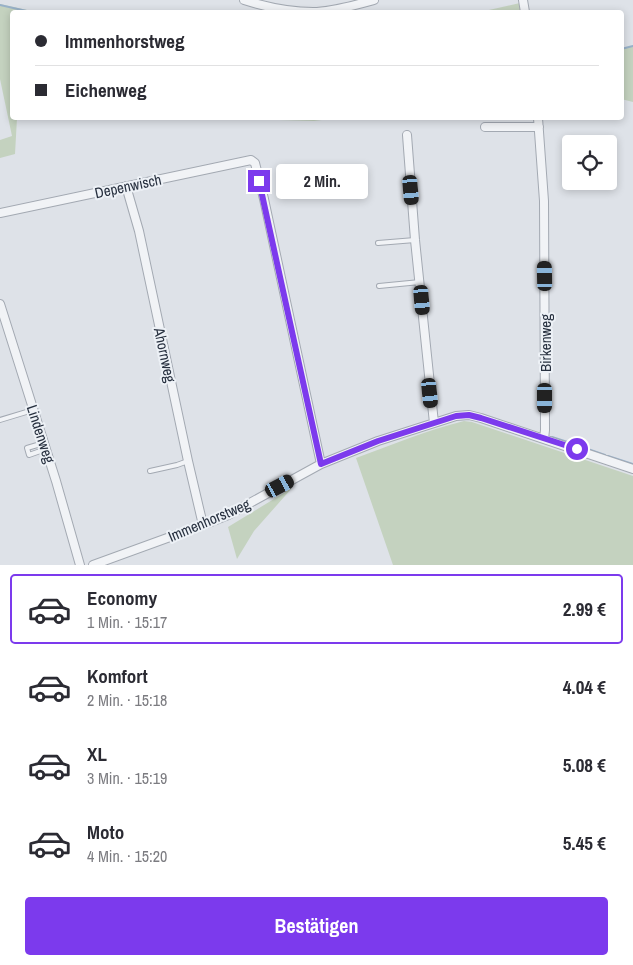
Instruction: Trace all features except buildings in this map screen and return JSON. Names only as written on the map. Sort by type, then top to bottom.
[{"type":"street","points":[[244,0],[277,8],[296,10]]},
{"type":"street","points":[[328,10],[374,0]]},
{"type":"street","name":"Birkenweg","points":[[538,120],[544,201],[544,439]]},
{"type":"street","points":[[485,127],[540,127]]},
{"type":"street","points":[[407,135],[415,240],[434,423]]},
{"type":"street","name":"Depenwisch","points":[[0,213],[250,160],[254,163],[321,464]]},
{"type":"street","name":"Ahornweg","points":[[126,186],[139,231],[203,525]]},
{"type":"street","name":"Lindenweg","points":[[0,304],[80,565]]},
{"type":"street","name":"Immenhorstweg","points":[[93,565],[228,515],[321,464],[378,441],[456,416],[469,415],[481,418],[633,469]]},
{"type":"lane","points":[[378,243],[415,240]]},
{"type":"lane","points":[[379,286],[420,282]]},
{"type":"lane","points":[[0,420],[33,410]]},
{"type":"lane","points":[[150,471],[188,461]]},
{"type":"green space","points":[[520,3],[521,10],[489,10]]},
{"type":"green space","points":[[0,4],[27,10],[10,10],[10,120],[17,120],[15,154],[0,158],[0,140],[12,136],[0,79]]},
{"type":"green space","points":[[633,46],[633,102],[624,100],[624,48]]},
{"type":"green space","points":[[281,120],[322,120],[314,121]]},
{"type":"green space","points":[[464,421],[472,422],[633,476],[633,565],[393,565],[356,458],[423,433]]},
{"type":"green space","points":[[292,488],[254,531],[237,559],[228,527]]},
{"type":"waterway","points":[[0,5],[22,10]]},
{"type":"waterway","points":[[624,48],[633,46]]},
{"type":"waterway","points":[[552,437],[580,446]]},
{"type":"waterway","points":[[582,447],[605,455]]},
{"type":"waterway","points":[[608,456],[633,464]]},
{"type":"route","points":[[259,181],[321,464],[396,435],[456,416],[469,415],[577,449]]}]
